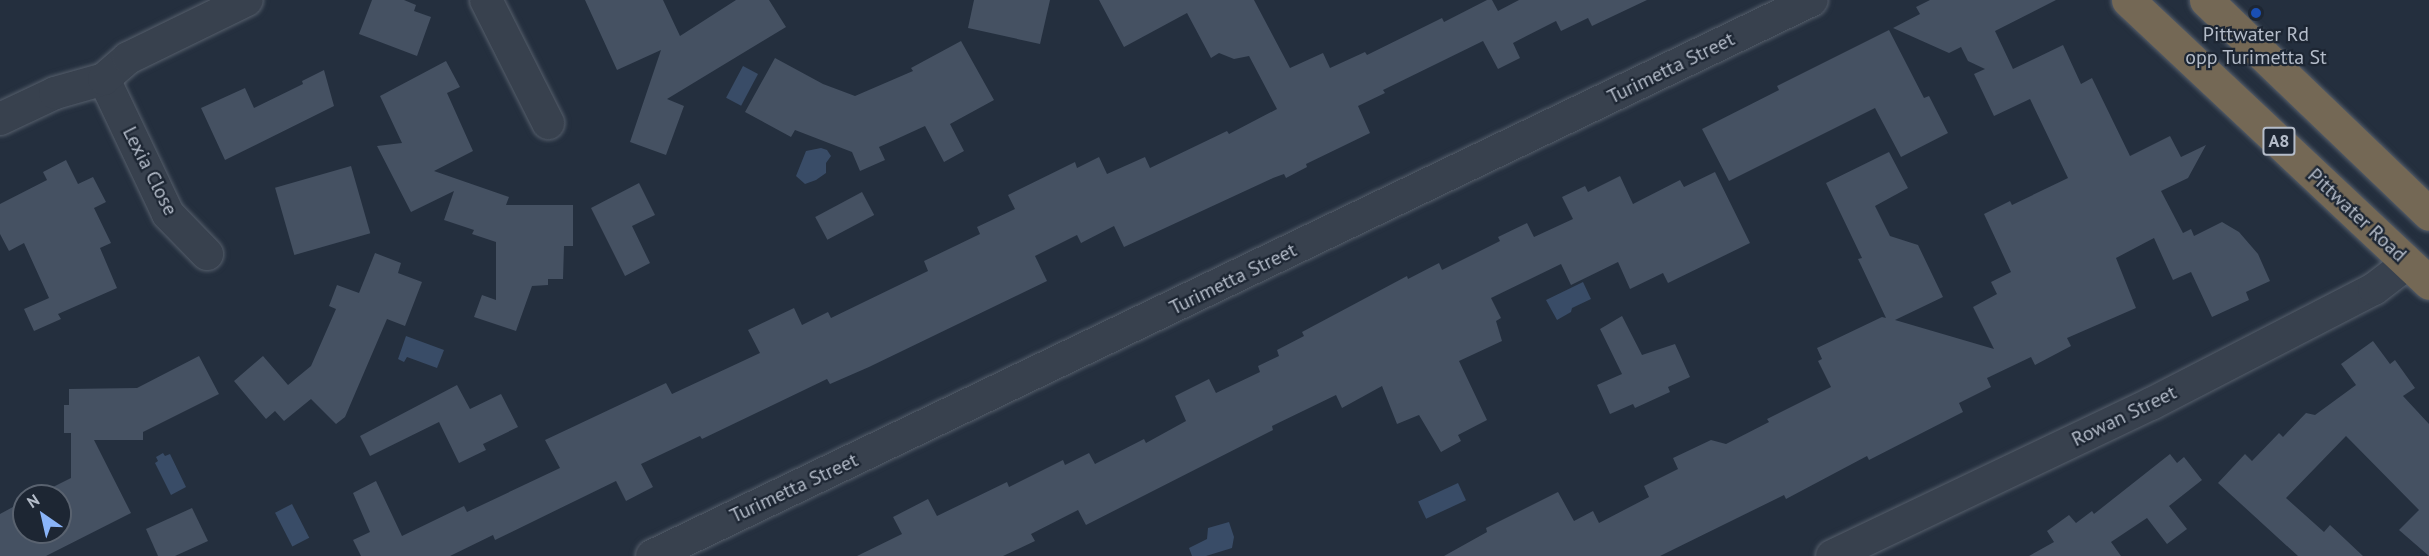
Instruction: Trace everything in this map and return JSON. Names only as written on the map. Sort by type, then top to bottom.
[{"type":"highway","name":"Pittwater Road","points":[[2128,0],[2419,273]]},
{"type":"highway","name":"A8","points":[[2206,0],[2429,214]]},
{"type":"street","points":[[0,119],[55,93],[104,79],[128,58],[247,0]]},
{"type":"street","points":[[486,0],[548,123]]},
{"type":"street","name":"Turimetta Street","points":[[652,556],[1812,0]]},
{"type":"street","name":"Lexia Close","points":[[104,79],[168,214],[207,254]]},
{"type":"street","name":"Rowan Street","points":[[1832,556],[2160,399],[2374,289],[2419,273]]},
{"type":"water","points":[[743,66],[758,74],[741,106],[726,98]]},
{"type":"water","points":[[821,148],[827,150],[831,156],[826,163],[826,173],[805,184],[796,176],[806,151]]},
{"type":"water","points":[[1583,282],[1591,299],[1572,308],[1571,312],[1557,320],[1546,300]]},
{"type":"water","points":[[406,336],[444,350],[437,368],[407,357],[404,362],[398,359]]},
{"type":"water","points":[[163,453],[165,456],[170,454],[186,487],[171,495],[155,463],[158,461],[156,457]]},
{"type":"water","points":[[1458,483],[1466,500],[1426,519],[1418,502]]},
{"type":"water","points":[[292,504],[309,538],[292,546],[275,513]]},
{"type":"water","points":[[1229,522],[1234,537],[1232,548],[1206,556],[1192,556],[1189,548],[1207,539],[1208,528]]},
{"type":"building","points":[[372,0],[404,0],[416,5],[414,11],[431,17],[417,56],[359,34]]},
{"type":"building","points":[[585,0],[663,0],[680,36],[736,0],[769,0],[786,27],[667,99],[684,106],[666,155],[630,142],[661,50],[617,70]]},
{"type":"building","points":[[974,0],[1050,0],[1040,44],[968,28]]},
{"type":"building","points":[[1099,0],[1254,0],[1290,68],[1323,53],[1330,68],[1365,52],[1367,55],[1442,18],[1444,22],[1487,0],[1492,0],[1498,11],[1519,0],[1647,0],[1592,26],[1588,18],[1561,31],[1556,21],[1513,43],[1520,58],[1498,69],[1483,41],[1383,90],[1385,93],[1358,106],[1370,133],[1306,164],[1307,167],[1286,178],[1284,174],[1273,178],[1124,247],[1114,226],[1081,243],[1077,235],[1035,256],[1047,281],[869,367],[830,384],[827,379],[702,439],[700,436],[641,464],[653,487],[626,501],[616,481],[495,540],[493,535],[450,556],[361,556],[353,540],[370,532],[353,493],[376,481],[402,536],[464,506],[467,512],[560,468],[545,440],[666,383],[672,394],[760,353],[748,330],[794,308],[802,325],[828,312],[831,318],[928,271],[924,261],[980,234],[977,227],[1015,209],[1008,195],[1075,162],[1077,168],[1099,157],[1107,174],[1145,157],[1150,168],[1227,131],[1229,134],[1277,109],[1249,56],[1234,59],[1219,53],[1211,58],[1187,13],[1124,47]]},
{"type":"building","points":[[1930,0],[2056,0],[1995,31],[2013,69],[2063,45],[2081,84],[2092,78],[2130,156],[2170,136],[2181,157],[2206,145],[2188,178],[2161,191],[2183,233],[2191,229],[2194,236],[2222,222],[2239,232],[2258,254],[2270,281],[2246,292],[2249,300],[2212,317],[2191,272],[2173,280],[2154,238],[2116,258],[2136,308],[2067,338],[2071,346],[2035,365],[2031,357],[1987,378],[1991,387],[1959,403],[1963,412],[1869,460],[1867,456],[1786,499],[1784,495],[1660,556],[1444,556],[1487,532],[1486,528],[1558,492],[1574,521],[1593,511],[1599,523],[1649,497],[1644,486],[1678,469],[1673,458],[1711,440],[1726,444],[1769,422],[1767,419],[1831,387],[1818,361],[1822,359],[1817,348],[1882,317],[1886,318],[1858,259],[1862,258],[1826,183],[1889,152],[1908,188],[1875,206],[1890,236],[1918,245],[1943,297],[1895,320],[1994,349],[1973,307],[1997,294],[1991,282],[2011,272],[1984,214],[2010,201],[2012,205],[2068,178],[2030,99],[1994,116],[1974,74],[1985,69],[1968,61],[1961,47],[1949,53],[1893,28],[1920,14],[1916,7]]},
{"type":"building","points":[[1889,30],[1924,98],[1929,96],[1948,133],[1901,157],[1875,108],[1729,181],[1702,129],[1779,90],[1777,86]]},
{"type":"building","points":[[961,41],[994,100],[950,124],[964,151],[944,162],[925,126],[879,147],[885,160],[860,171],[852,152],[795,130],[791,137],[745,112],[775,58],[823,84],[855,96],[913,71],[911,68]]},
{"type":"building","points":[[446,61],[460,87],[447,93],[473,151],[434,171],[509,197],[506,205],[573,205],[573,246],[564,246],[563,279],[548,279],[548,285],[532,286],[516,331],[474,317],[482,295],[496,300],[496,242],[472,234],[474,230],[444,220],[454,191],[411,212],[377,146],[402,143],[380,96]]},
{"type":"building","points":[[324,70],[334,106],[225,160],[201,108],[245,88],[254,108],[303,84],[302,81]]},
{"type":"building","points":[[66,160],[78,184],[93,177],[106,202],[94,208],[111,243],[100,248],[117,288],[58,314],[61,319],[34,331],[24,309],[49,298],[24,243],[9,251],[0,234],[0,204],[47,180],[43,172]]},
{"type":"building","points":[[351,166],[370,233],[294,255],[275,188]]},
{"type":"building","points":[[1715,172],[1750,243],[1668,283],[1663,273],[1630,289],[1618,262],[1571,285],[1561,264],[1491,298],[1501,318],[1496,321],[1502,341],[1459,361],[1487,420],[1458,435],[1461,441],[1441,452],[1419,415],[1397,424],[1382,386],[1342,408],[1336,395],[1272,426],[1273,430],[1086,525],[1078,510],[1031,534],[1035,541],[1003,556],[857,556],[902,534],[893,517],[928,499],[937,516],[1007,482],[1009,487],[1063,460],[1065,465],[1089,453],[1095,464],[1144,439],[1146,443],[1186,421],[1175,396],[1209,379],[1216,393],[1260,372],[1258,366],[1279,356],[1277,350],[1304,336],[1302,332],[1407,276],[1408,279],[1439,263],[1442,270],[1500,241],[1498,237],[1527,223],[1534,237],[1573,219],[1562,197],[1585,186],[1588,192],[1620,176],[1633,204],[1680,180],[1684,187]]},
{"type":"building","points":[[639,183],[655,215],[632,226],[650,263],[625,276],[591,208]]},
{"type":"building","points":[[862,192],[874,215],[827,240],[815,217]]},
{"type":"building","points":[[375,253],[401,263],[398,273],[422,282],[405,326],[387,319],[345,417],[336,424],[311,399],[284,421],[275,411],[266,419],[234,381],[263,356],[288,385],[311,366],[336,309],[329,306],[337,285],[359,293]]},
{"type":"building","points":[[1622,316],[1642,355],[1675,344],[1690,377],[1668,387],[1670,392],[1635,408],[1633,404],[1610,414],[1597,385],[1622,374],[1600,329]]},
{"type":"building","points":[[2373,341],[2390,364],[2395,360],[2415,388],[2403,396],[2429,424],[2429,556],[2399,530],[2419,510],[2346,436],[2286,498],[2324,532],[2330,525],[2363,556],[2298,556],[2218,483],[2245,454],[2252,461],[2279,433],[2283,437],[2306,413],[2315,415],[2356,385],[2341,364]]},
{"type":"building","points":[[199,356],[219,394],[143,432],[143,440],[94,440],[131,513],[72,543],[72,484],[59,484],[71,478],[71,433],[64,433],[64,405],[69,405],[69,389],[137,388]]},
{"type":"building","points":[[457,385],[470,409],[501,394],[518,427],[483,444],[486,450],[459,463],[439,422],[370,456],[360,436]]},
{"type":"building","points":[[2170,454],[2177,463],[2184,457],[2202,480],[2169,506],[2187,529],[2167,544],[2147,518],[2111,542],[2121,556],[2029,556],[2054,542],[2047,531],[2069,515],[2076,523],[2092,511],[2094,514]]},
{"type":"building","points":[[12,508],[12,544],[70,544],[46,556],[0,556],[0,514]]},
{"type":"building","points":[[192,508],[208,541],[175,556],[158,556],[146,529]]},
{"type":"place","name":"Pittwater Rd opp Turimetta St","points":[[2256,13]]}]
